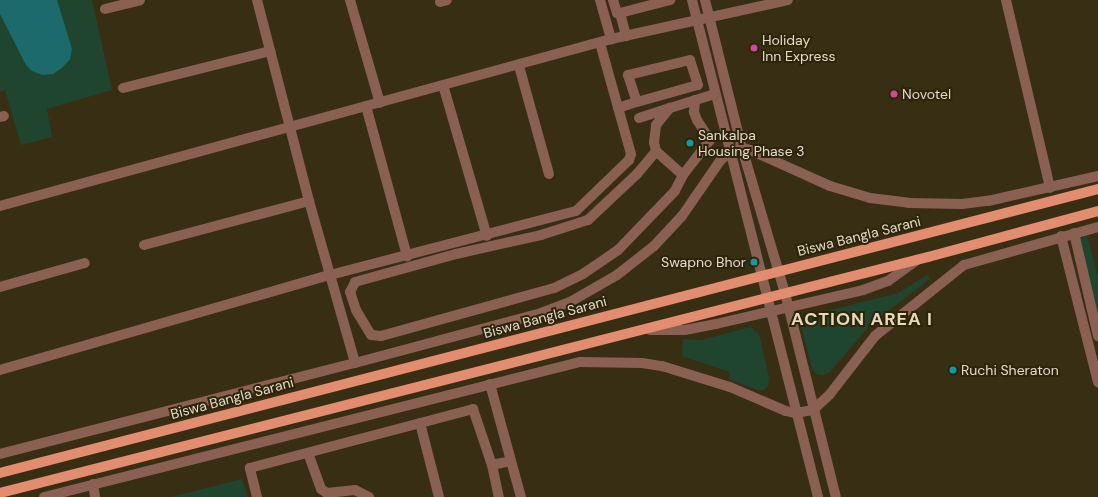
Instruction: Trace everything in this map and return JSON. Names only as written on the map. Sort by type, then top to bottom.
[{"type":"main road","name":"Biswa Bangla Sarani","points":[[0,473],[763,275],[777,270],[1098,189]]},
{"type":"main road","points":[[0,493],[919,259],[1098,211]]},
{"type":"street","points":[[105,9],[140,0]]},
{"type":"street","points":[[257,0],[309,201],[355,363]]},
{"type":"street","points":[[350,0],[380,103]]},
{"type":"street","points":[[600,0],[612,39]]},
{"type":"street","points":[[613,0],[617,13],[620,14],[626,36]]},
{"type":"street","points":[[620,14],[670,0]]},
{"type":"street","points":[[692,0],[715,94],[763,275],[765,298],[818,497]]},
{"type":"street","points":[[705,0],[742,148],[785,293],[812,410],[836,497]]},
{"type":"street","points":[[0,206],[290,126],[519,66],[612,39],[788,0]]},
{"type":"street","points":[[1006,0],[1050,188]]},
{"type":"street","points":[[0,370],[330,275],[487,236],[583,207],[630,160],[632,154],[600,43]]},
{"type":"street","points":[[123,88],[270,51]]},
{"type":"street","points":[[691,63],[707,59]]},
{"type":"street","points":[[618,108],[698,85],[690,60],[628,75],[637,102]]},
{"type":"street","points":[[519,66],[549,174]]},
{"type":"street","points":[[696,79],[711,76]]},
{"type":"street","points":[[443,85],[487,236]]},
{"type":"street","points":[[639,118],[715,94]]},
{"type":"street","points":[[656,151],[637,174],[588,220],[541,235],[456,254],[354,282],[350,292],[356,310],[371,336],[381,336],[554,288],[583,274],[618,250],[675,191],[683,175],[710,140],[694,112],[695,100]]},
{"type":"street","points":[[366,106],[407,256]]},
{"type":"street","points":[[670,108],[656,124],[654,142],[656,151],[683,175]]},
{"type":"street","points":[[0,454],[355,363],[541,313],[596,289],[638,260],[668,232],[730,151],[742,148],[830,186],[893,202],[962,204],[1050,188],[1098,176]]},
{"type":"street","points":[[144,245],[309,201]]},
{"type":"street","points":[[44,497],[580,362],[651,364],[701,377],[786,411],[795,413],[812,410],[830,394],[858,356],[879,332],[964,265],[1061,236],[1098,227]]},
{"type":"street","points":[[1074,233],[1098,336]]},
{"type":"street","points":[[1061,236],[1098,382]]},
{"type":"street","points":[[638,330],[685,330],[769,313],[876,286],[888,281],[919,259]]},
{"type":"street","points":[[0,287],[85,263]]},
{"type":"street","points":[[336,296],[350,292]]},
{"type":"street","points":[[490,384],[521,497]]},
{"type":"street","points":[[257,497],[250,468],[474,409],[492,465],[499,497]]},
{"type":"street","points":[[420,423],[439,497]]},
{"type":"street","points":[[258,427],[262,441]]},
{"type":"street","points":[[308,453],[321,489],[327,493],[355,490],[369,497]]},
{"type":"street","points":[[492,465],[512,460]]},
{"type":"street","points":[[115,464],[118,478]]},
{"type":"street","points":[[93,484],[95,497]]},
{"type":"green space","points":[[0,0],[92,0],[112,90],[47,109],[52,137],[21,145],[5,90],[0,92]]},
{"type":"green space","points":[[1087,236],[1098,276],[1098,317],[1078,239]]},
{"type":"green space","points":[[927,275],[930,279],[871,324],[830,372],[823,375],[816,374],[812,369],[799,318],[898,293]]},
{"type":"green space","points":[[751,327],[759,334],[769,377],[768,386],[763,390],[758,390],[729,379],[730,372],[682,356],[683,339],[701,340]]},
{"type":"green space","points":[[242,479],[248,497],[171,497]]},
{"type":"water","points":[[0,0],[57,0],[72,49],[70,59],[62,68],[53,74],[42,75],[32,71],[26,65],[0,14]]},
{"type":"place","name":"Holiday Inn Express","points":[[754,48]]},
{"type":"place","name":"Novotel","points":[[894,94]]},
{"type":"place","name":"Sankalpa Housing Phase 3","points":[[690,143]]},
{"type":"place","name":"Swapno Bhor","points":[[754,262]]},
{"type":"place","name":"Ruchi Sheraton","points":[[953,370]]},
{"type":"district","name":"ACTION AREA I","points":[[862,319]]}]
